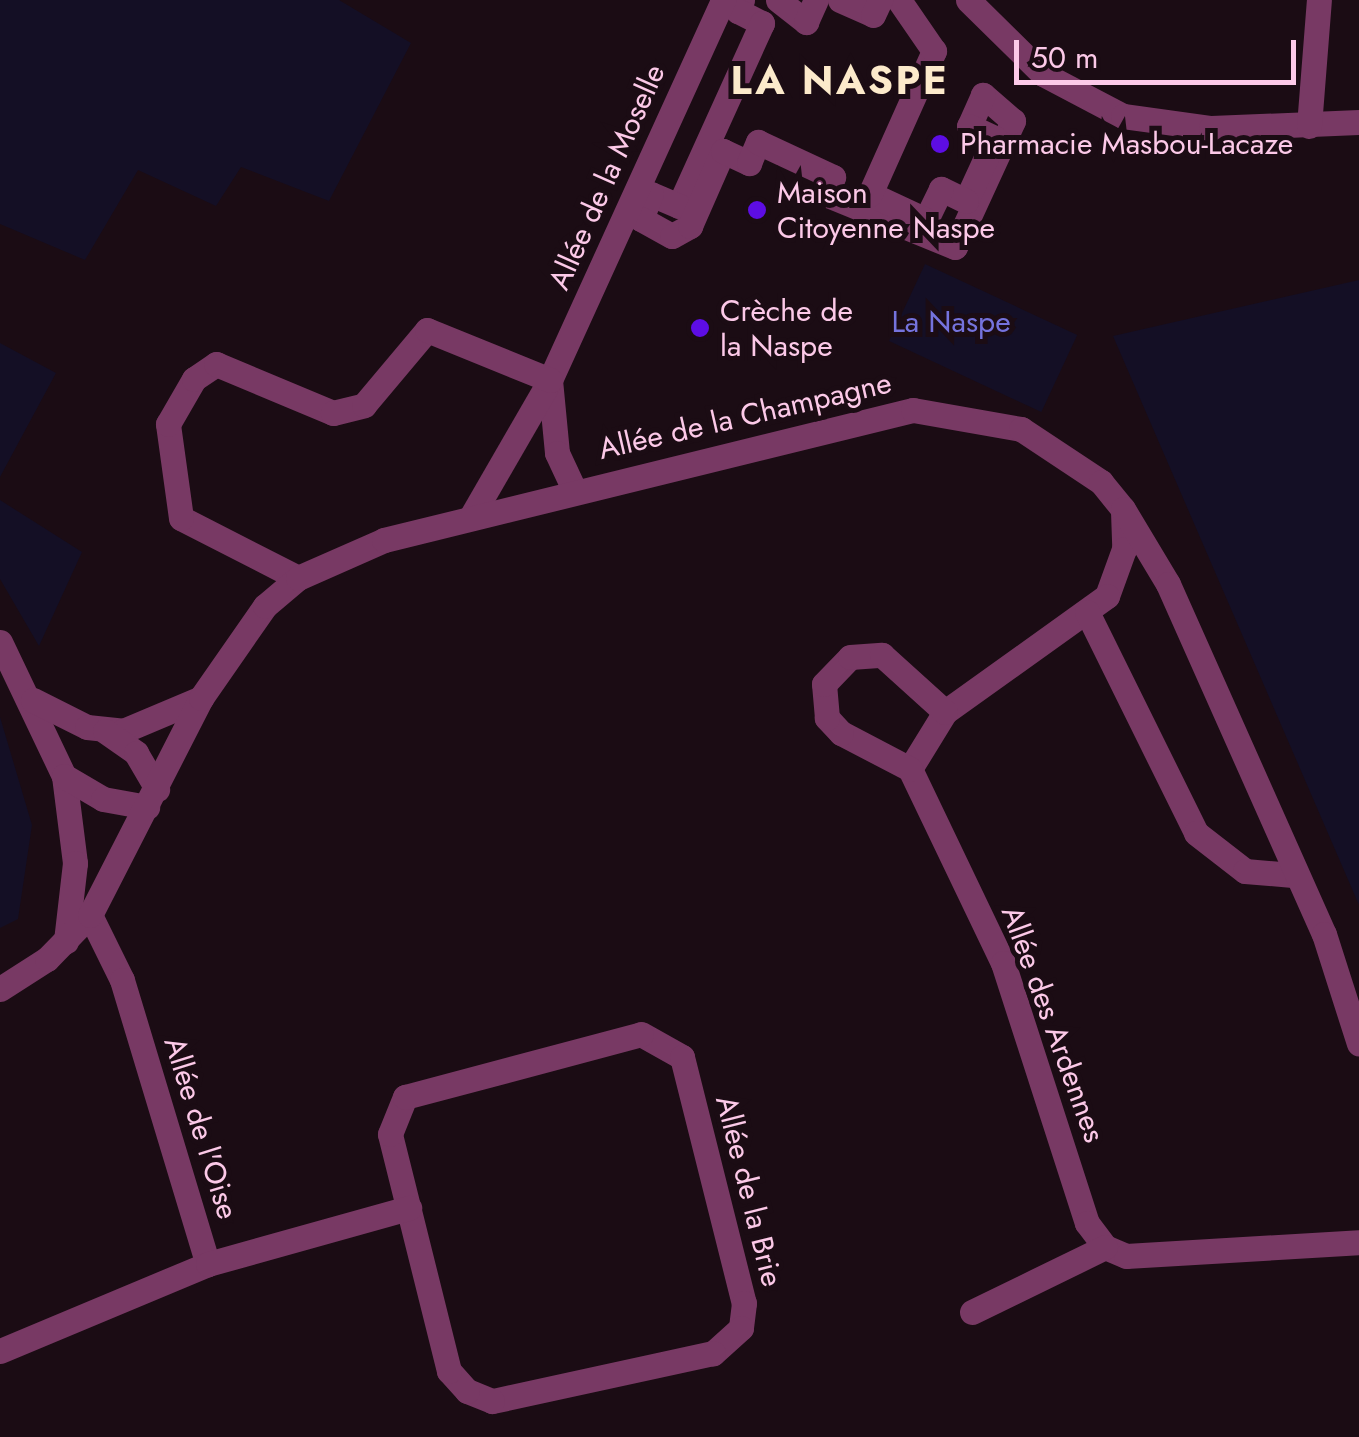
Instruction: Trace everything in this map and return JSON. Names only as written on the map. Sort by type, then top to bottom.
[{"type":"street","name":"Allée de la Moselle","points":[[471,517],[550,380],[723,0]]},
{"type":"street","points":[[742,0],[738,11],[762,24],[679,206],[651,194],[641,219],[672,236],[690,226],[723,151],[749,162],[758,142],[832,177],[825,194],[956,247],[1013,122],[983,95],[969,126],[995,138],[966,201],[940,189],[926,220],[870,194],[934,52],[899,0]]},
{"type":"street","points":[[778,0],[806,22],[816,0]]},
{"type":"street","points":[[840,0],[872,15],[880,0]]},
{"type":"street","points":[[968,0],[1016,52],[1099,108],[1182,126],[1359,122]]},
{"type":"street","points":[[1310,126],[1319,0]]},
{"type":"street","points":[[298,578],[181,518],[168,424],[194,379],[216,364],[333,413],[364,404],[427,330],[550,380]]},
{"type":"street","name":"Allée de la Moselle","points":[[550,380],[557,453],[574,489]]},
{"type":"street","name":"Allée de la Champagne","points":[[0,988],[65,943],[90,915],[201,698],[265,606],[298,578],[333,557],[471,517],[913,410],[1021,429],[1101,482],[1123,509],[1168,584],[1293,875],[1324,934],[1359,1044]]},
{"type":"street","points":[[945,712],[882,655],[850,657],[824,684],[827,718],[841,733],[910,769],[945,712],[1087,612],[1116,573],[1123,509]]},
{"type":"street","points":[[1087,612],[1196,833],[1245,871],[1293,875]]},
{"type":"street","points":[[0,642],[33,700],[64,776],[75,863],[65,943]]},
{"type":"street","points":[[104,731],[144,727],[201,698]]},
{"type":"street","points":[[33,700],[104,731],[136,752],[152,798],[104,799],[64,776]]},
{"type":"street","name":"Allée des Ardennes","points":[[910,769],[1003,963],[1087,1224],[1105,1247]]},
{"type":"street","name":"Allée de l'Oise","points":[[0,1351],[208,1264],[122,980],[90,915]]},
{"type":"street","name":"Allée de la Brie","points":[[641,1034],[666,1040],[682,1057],[714,1177],[744,1303],[741,1328],[714,1352],[492,1400],[450,1371],[409,1208],[390,1134],[405,1096],[641,1034]]},
{"type":"street","points":[[208,1264],[409,1208]]},
{"type":"street","points":[[972,1312],[1105,1247],[1126,1256],[1359,1242]]},
{"type":"green space","points":[[0,0],[339,0],[411,43],[329,201],[241,167],[216,206],[138,170],[85,260],[0,224]]},
{"type":"green space","name":"La Naspe","points":[[925,264],[1077,335],[1041,412],[889,341]]},
{"type":"green space","points":[[1359,280],[1359,905],[1113,336]]},
{"type":"green space","points":[[0,343],[56,373],[0,477]]},
{"type":"green space","points":[[0,500],[82,552],[39,646],[0,579]]},
{"type":"green space","points":[[0,717],[32,825],[18,919],[0,928]]},
{"type":"place","name":"Pharmacie Masbou-Lacaze","points":[[940,144]]},
{"type":"place","name":"Maison Citoyenne Naspe","points":[[757,210]]},
{"type":"place","name":"Crèche de la Naspe","points":[[700,328]]},
{"type":"district","name":"LA NASPE","points":[[840,80]]}]
